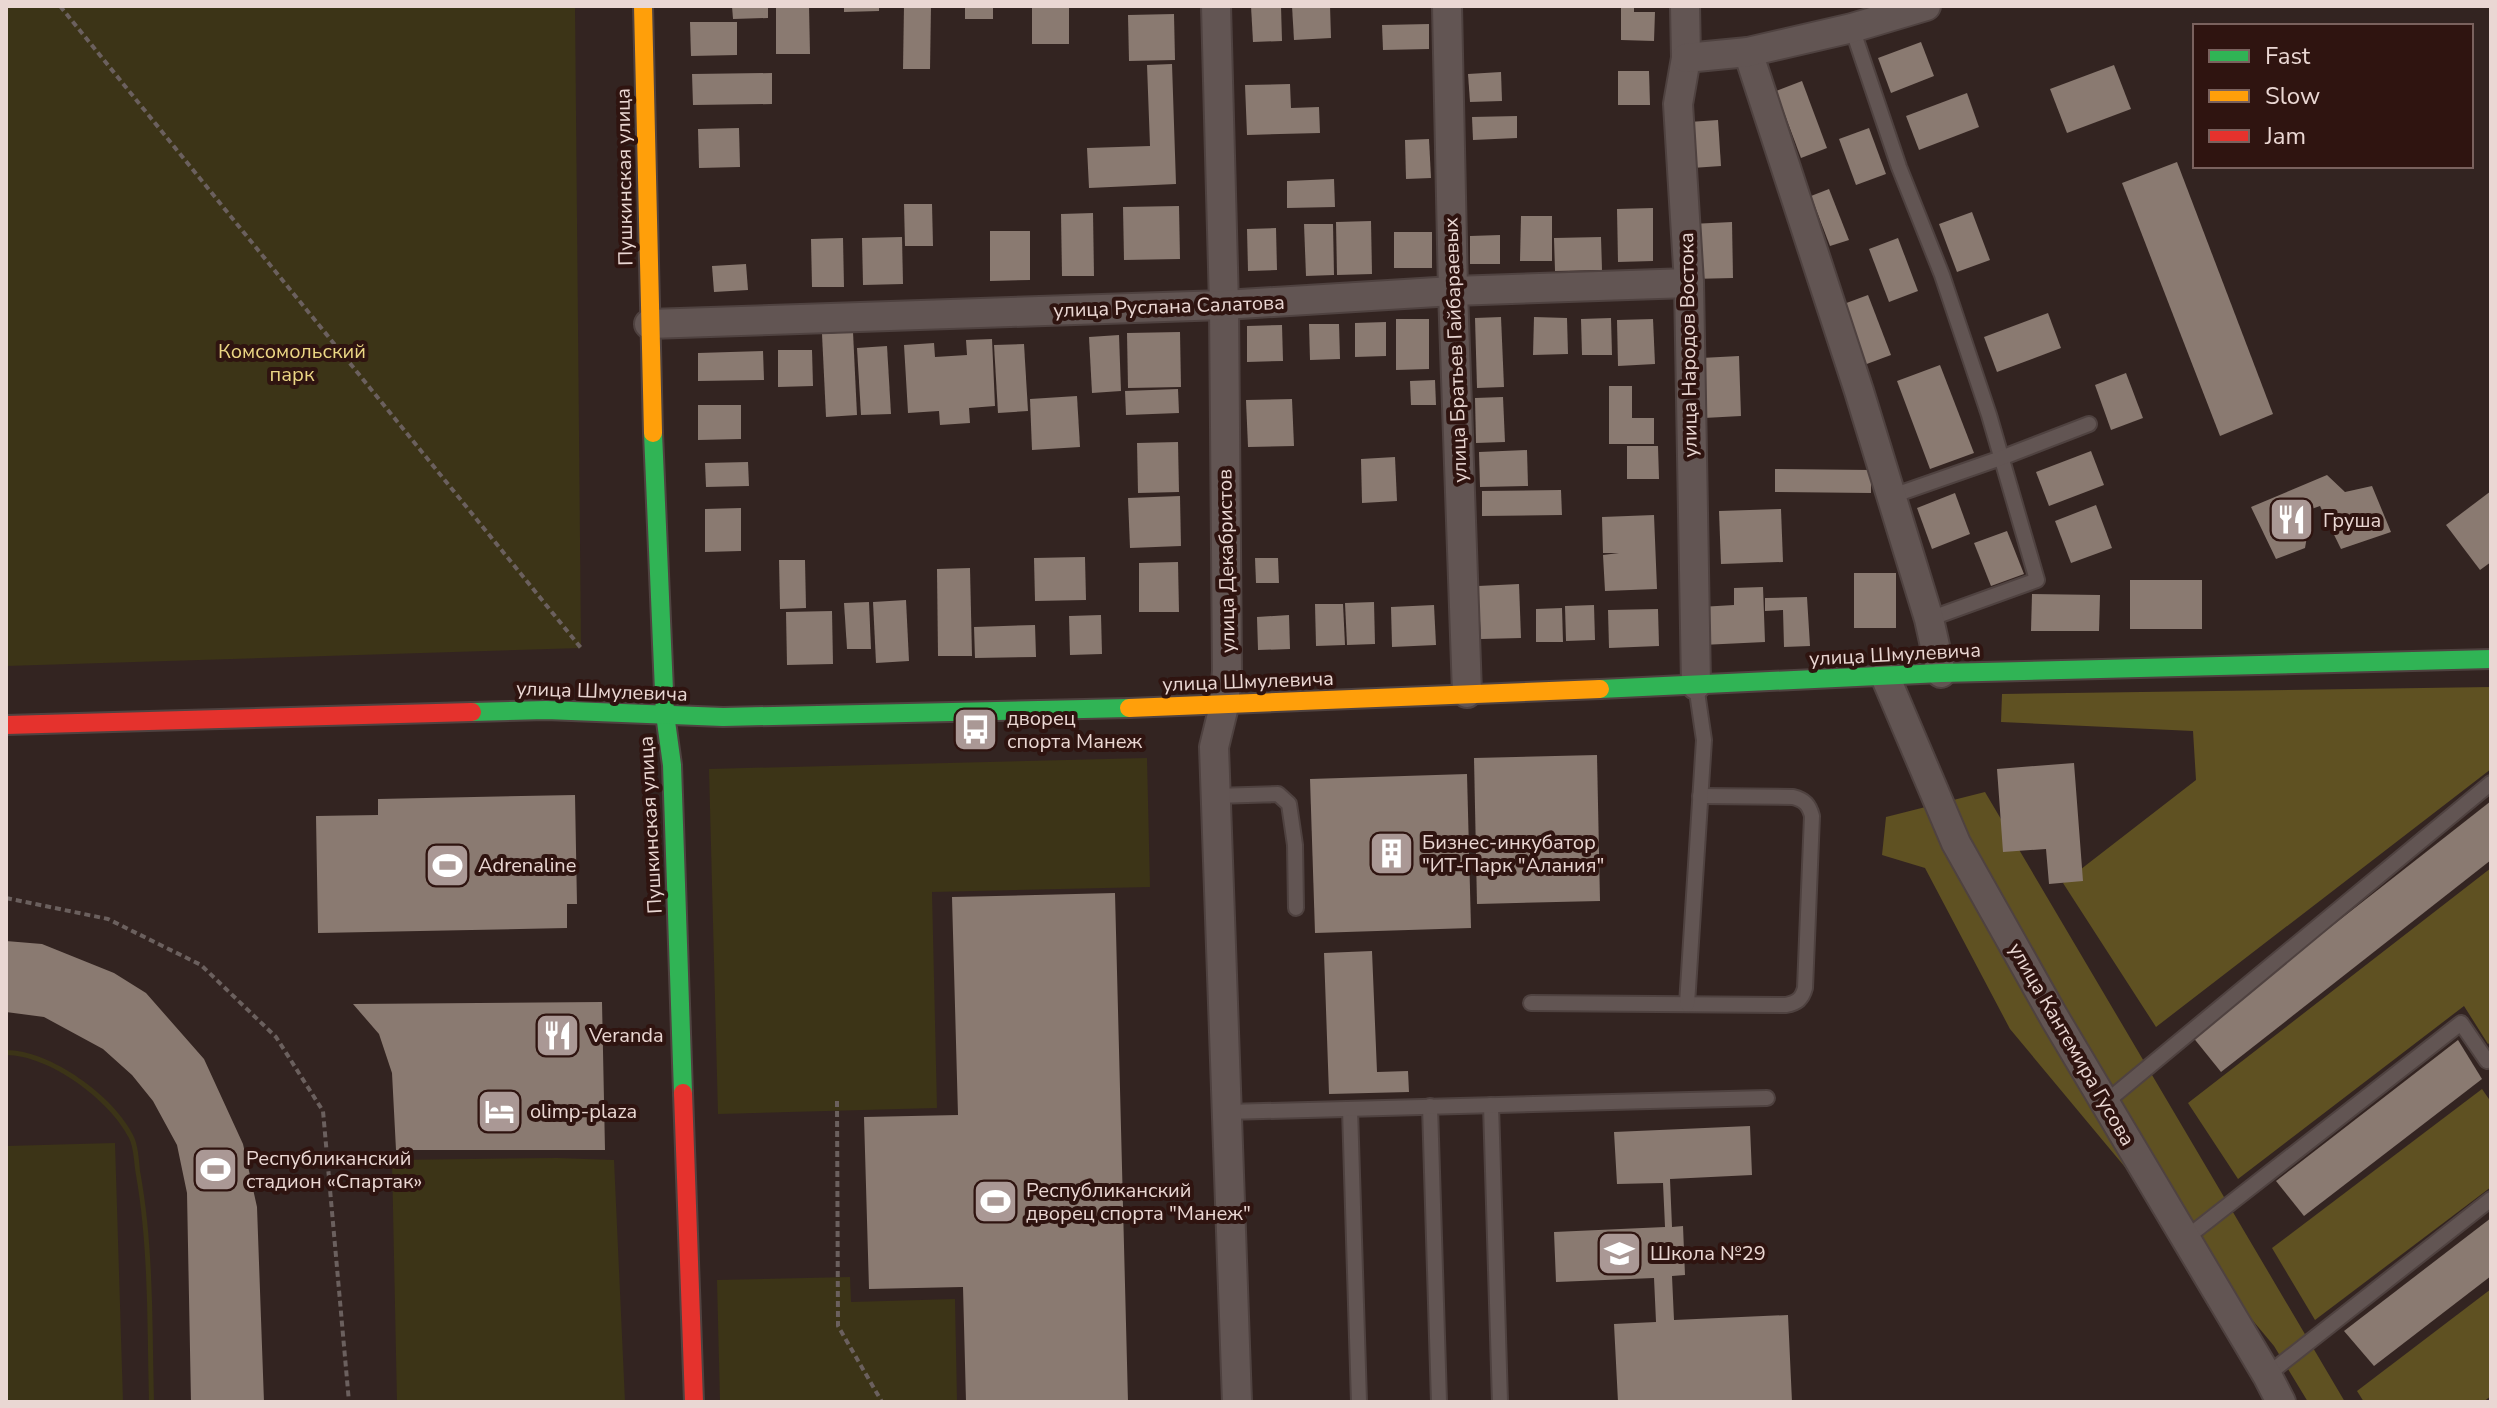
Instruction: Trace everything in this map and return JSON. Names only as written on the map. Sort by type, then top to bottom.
[{"type":"main road","name":"Пушкинская улица","points":[[643,6],[649,324],[665,714],[672,765],[694,1402]]},
{"type":"main road","name":"улица Шмулевича","points":[[6,725],[546,710],[739,717],[1224,706],[1941,673],[2491,659]]},
{"type":"street","name":"улица Декабристов","points":[[1216,6],[1224,305],[1227,671],[1224,706],[1214,747],[1237,1402]]},
{"type":"street","name":"улица Братьев Гайбараевых","points":[[1447,6],[1467,693]]},
{"type":"street","name":"улица Народов Востока","points":[[1685,6],[1686,58],[1678,104],[1689,283],[1696,685]]},
{"type":"street","points":[[1686,58],[1748,52],[1852,28],[1926,6]]},
{"type":"street","points":[[1748,52],[1892,496],[1929,619],[1941,673]]},
{"type":"street","name":"улица Руслана Салатова","points":[[649,324],[1224,305],[1453,291],[1689,283]]},
{"type":"street","name":"улица Кантемира Гусова","points":[[1885,676],[1956,843],[2054,1017],[2281,1402]]},
{"type":"lane","points":[[1852,28],[1899,167],[1942,275],[1989,415],[2037,580],[1929,619]]},
{"type":"lane","points":[[1892,496],[2089,424]]},
{"type":"lane","points":[[1687,1004],[1704,740],[1696,685]]},
{"type":"lane","points":[[2106,1102],[2491,783]]},
{"type":"lane","points":[[1215,796],[1278,794],[1289,804],[1295,845],[1296,908]]},
{"type":"lane","points":[[1531,1003],[1786,1005],[1802,997],[1805,988],[1810,807],[1803,800],[1793,797],[1700,796]]},
{"type":"lane","points":[[2186,1238],[2461,1023],[2487,1061],[2491,1058]]},
{"type":"lane","points":[[1227,1112],[1767,1098]]},
{"type":"lane","points":[[1491,1105],[1500,1402]]},
{"type":"lane","points":[[1430,1106],[1439,1402]]},
{"type":"lane","points":[[1350,1109],[1359,1402]]},
{"type":"lane","points":[[2267,1375],[2491,1199]]},
{"type":"path","points":[[60,6],[581,648]]},
{"type":"path","points":[[6,898],[108,919],[201,965],[276,1037],[323,1111],[349,1402]]},
{"type":"path","points":[[837,1101],[838,1326],[882,1402]]},
{"type":"green space","name":"Комсомольский парк","points":[[6,6],[575,6],[581,648],[6,666]]},
{"type":"green space","points":[[1147,758],[1150,887],[932,892],[937,1108],[718,1114],[709,769]]},
{"type":"green space","points":[[6,1050],[42,1058],[79,1078],[111,1105],[135,1139],[150,1257],[154,1402],[149,1402],[143,1231],[129,1138],[108,1109],[76,1082],[41,1063],[6,1055]]},
{"type":"green space","points":[[115,1143],[123,1402],[6,1402],[6,1146]]},
{"type":"green space","points":[[392,1160],[614,1160],[625,1402],[397,1402]]},
{"type":"green space","points":[[850,1277],[851,1302],[955,1299],[957,1402],[720,1402],[717,1280]]},
{"type":"shaded area","points":[[2491,687],[2491,769],[2156,1027],[2063,883],[2196,780],[2193,731],[2001,722],[2002,694]]},
{"type":"shaded area","points":[[1985,792],[2345,1402],[2308,1402],[2274,1346],[2010,1029],[1925,868],[1882,855],[1886,817]]},
{"type":"shaded area","points":[[2491,868],[2491,1042],[2488,1044],[2464,1006],[2238,1179],[2188,1103]]},
{"type":"shaded area","points":[[2482,1089],[2491,1102],[2491,1187],[2315,1320],[2272,1248]]},
{"type":"shaded area","points":[[2491,1289],[2491,1396],[2483,1402],[2364,1402],[2357,1391]]},
{"type":"building","points":[[732,6],[768,6],[768,18],[733,19]]},
{"type":"building","points":[[776,6],[809,6],[810,54],[776,54]]},
{"type":"building","points":[[844,6],[879,6],[879,11],[844,12]]},
{"type":"building","points":[[904,6],[931,6],[930,69],[903,69]]},
{"type":"building","points":[[965,6],[993,6],[993,19],[965,19]]},
{"type":"building","points":[[1032,6],[1069,6],[1069,44],[1032,44]]},
{"type":"building","points":[[1251,6],[1281,6],[1282,41],[1253,42]]},
{"type":"building","points":[[1292,6],[1330,6],[1331,38],[1294,40]]},
{"type":"building","points":[[1621,7],[1634,7],[1634,12],[1655,12],[1654,41],[1621,40]]},
{"type":"building","points":[[1174,14],[1175,60],[1129,61],[1128,15]]},
{"type":"building","points":[[690,22],[737,22],[737,55],[691,56]]},
{"type":"building","points":[[1429,24],[1429,49],[1383,50],[1382,25]]},
{"type":"building","points":[[1921,42],[1934,76],[1891,93],[1878,58]]},
{"type":"building","points":[[1172,64],[1176,184],[1089,188],[1087,148],[1150,146],[1147,65]]},
{"type":"building","points":[[2114,65],[2131,109],[2067,133],[2050,89]]},
{"type":"building","points":[[1618,71],[1649,71],[1650,105],[1618,105]]},
{"type":"building","points":[[1501,72],[1502,101],[1470,102],[1468,74]]},
{"type":"building","points":[[772,73],[772,104],[693,105],[692,74]]},
{"type":"building","points":[[1802,81],[1827,148],[1801,158],[1776,91]]},
{"type":"building","points":[[1290,84],[1291,108],[1319,107],[1320,133],[1247,135],[1245,85]]},
{"type":"building","points":[[1967,93],[1979,127],[1919,150],[1906,116]]},
{"type":"building","points":[[1517,116],[1517,138],[1473,140],[1472,117]]},
{"type":"building","points":[[1718,120],[1721,166],[1692,168],[1689,122]]},
{"type":"building","points":[[739,128],[740,167],[699,168],[698,129]]},
{"type":"building","points":[[1869,128],[1886,174],[1856,185],[1839,139]]},
{"type":"building","points":[[1429,139],[1431,178],[1406,179],[1405,140]]},
{"type":"building","points":[[2177,162],[2273,414],[2220,436],[2122,183]]},
{"type":"building","points":[[1334,179],[1335,207],[1287,208],[1287,181]]},
{"type":"building","points":[[1829,189],[1849,240],[1830,246],[1811,196]]},
{"type":"building","points":[[904,204],[932,204],[933,246],[905,246]]},
{"type":"building","points":[[1179,206],[1180,259],[1124,260],[1123,207]]},
{"type":"building","points":[[1653,208],[1653,261],[1618,262],[1617,209]]},
{"type":"building","points":[[1972,212],[1990,260],[1957,272],[1939,224]]},
{"type":"building","points":[[1093,213],[1094,276],[1062,276],[1061,214]]},
{"type":"building","points":[[1521,216],[1552,216],[1552,261],[1520,261]]},
{"type":"building","points":[[1371,221],[1372,274],[1337,275],[1336,222]]},
{"type":"building","points":[[1732,222],[1733,278],[1692,279],[1691,224]]},
{"type":"building","points":[[1304,224],[1333,224],[1334,275],[1306,276]]},
{"type":"building","points":[[1276,228],[1277,270],[1248,271],[1247,229]]},
{"type":"building","points":[[990,231],[1030,231],[1030,280],[990,281]]},
{"type":"building","points":[[1394,232],[1432,232],[1432,268],[1394,268]]},
{"type":"building","points":[[1500,235],[1500,264],[1470,264],[1470,236]]},
{"type":"building","points":[[902,237],[903,284],[863,285],[862,238]]},
{"type":"building","points":[[1601,237],[1602,270],[1555,271],[1554,238]]},
{"type":"building","points":[[843,238],[844,287],[812,287],[811,239]]},
{"type":"building","points":[[1898,238],[1918,291],[1889,302],[1869,249]]},
{"type":"building","points":[[746,264],[748,290],[714,292],[712,266]]},
{"type":"building","points":[[1868,295],[1891,355],[1864,365],[1841,305]]},
{"type":"building","points":[[2048,313],[2061,348],[1997,372],[1984,337]]},
{"type":"building","points":[[1501,317],[1504,387],[1477,388],[1475,318]]},
{"type":"building","points":[[1534,317],[1567,318],[1568,354],[1533,355]]},
{"type":"building","points":[[1611,318],[1612,355],[1582,355],[1581,319]]},
{"type":"building","points":[[1396,319],[1429,319],[1429,369],[1396,370]]},
{"type":"building","points":[[1653,319],[1655,364],[1618,366],[1617,320]]},
{"type":"building","points":[[1386,322],[1386,356],[1355,357],[1355,323]]},
{"type":"building","points":[[1309,324],[1339,324],[1340,359],[1310,360]]},
{"type":"building","points":[[1282,325],[1283,361],[1247,362],[1247,326]]},
{"type":"building","points":[[853,332],[857,415],[826,417],[822,334]]},
{"type":"building","points":[[1180,332],[1181,387],[1128,388],[1127,333]]},
{"type":"building","points":[[1119,335],[1121,391],[1092,393],[1089,337]]},
{"type":"building","points":[[992,339],[995,406],[969,408],[970,423],[940,425],[939,411],[908,413],[904,345],[934,343],[935,357],[967,355],[966,340]]},
{"type":"building","points":[[1024,344],[1028,411],[998,413],[994,345]]},
{"type":"building","points":[[887,346],[891,414],[861,415],[857,348]]},
{"type":"building","points":[[778,350],[812,350],[813,386],[778,387]]},
{"type":"building","points":[[763,351],[764,380],[698,381],[698,353]]},
{"type":"building","points":[[1739,356],[1741,416],[1704,418],[1701,358]]},
{"type":"building","points":[[1940,365],[1974,453],[1930,469],[1897,381]]},
{"type":"building","points":[[2126,373],[2143,418],[2111,430],[2095,385]]},
{"type":"building","points":[[1435,380],[1436,405],[1411,405],[1410,381]]},
{"type":"building","points":[[1609,386],[1632,386],[1632,418],[1654,418],[1654,444],[1609,444]]},
{"type":"building","points":[[1178,389],[1179,413],[1126,415],[1125,391]]},
{"type":"building","points":[[1077,396],[1080,447],[1032,450],[1030,399]]},
{"type":"building","points":[[1503,397],[1505,442],[1476,443],[1475,398]]},
{"type":"building","points":[[1292,399],[1294,446],[1248,447],[1246,400]]},
{"type":"building","points":[[698,405],[741,405],[741,439],[698,440]]},
{"type":"building","points":[[1178,442],[1179,492],[1138,493],[1137,443]]},
{"type":"building","points":[[1627,446],[1658,446],[1659,479],[1627,479]]},
{"type":"building","points":[[1527,450],[1528,486],[1480,487],[1479,452]]},
{"type":"building","points":[[2091,451],[2104,485],[2049,506],[2036,472]]},
{"type":"building","points":[[1395,457],[1397,501],[1362,503],[1361,459]]},
{"type":"building","points":[[748,462],[749,486],[706,487],[705,463]]},
{"type":"building","points":[[1775,469],[1871,470],[1871,493],[1775,492]]},
{"type":"building","points":[[2327,475],[2345,492],[2372,486],[2391,532],[2341,549],[2320,506],[2303,512],[2310,519],[2305,548],[2276,559],[2251,507]]},
{"type":"building","points":[[1561,490],[1562,515],[1482,516],[1482,491]]},
{"type":"building","points":[[2491,491],[2491,562],[2480,570],[2446,525]]},
{"type":"building","points":[[1955,493],[1970,534],[1932,549],[1917,508]]},
{"type":"building","points":[[1180,496],[1181,546],[1130,548],[1128,498]]},
{"type":"building","points":[[2096,505],[2112,548],[2071,563],[2055,521]]},
{"type":"building","points":[[741,508],[741,551],[705,552],[705,509]]},
{"type":"building","points":[[1781,509],[1783,562],[1721,564],[1719,511]]},
{"type":"building","points":[[1654,515],[1657,589],[1605,591],[1603,555],[1619,553],[1603,553],[1602,517]]},
{"type":"building","points":[[2007,531],[2024,574],[1991,586],[1974,543]]},
{"type":"building","points":[[1085,557],[1086,600],[1035,601],[1034,558]]},
{"type":"building","points":[[1255,558],[1278,558],[1279,583],[1256,583]]},
{"type":"building","points":[[779,560],[805,560],[806,608],[780,609]]},
{"type":"building","points":[[1178,562],[1179,612],[1139,612],[1139,563]]},
{"type":"building","points":[[970,568],[972,656],[938,656],[937,569]]},
{"type":"building","points":[[1854,573],[1896,573],[1896,628],[1854,628]]},
{"type":"building","points":[[2130,580],[2202,580],[2202,629],[2130,629]]},
{"type":"building","points":[[1519,584],[1521,638],[1481,639],[1478,586]]},
{"type":"building","points":[[1763,587],[1765,642],[1702,645],[1700,607],[1734,605],[1734,588]]},
{"type":"building","points":[[2032,594],[2100,595],[2099,631],[2031,631]]},
{"type":"building","points":[[1807,597],[1810,646],[1784,647],[1783,610],[1765,611],[1765,598]]},
{"type":"building","points":[[906,600],[909,661],[876,663],[873,602]]},
{"type":"building","points":[[869,602],[871,649],[847,649],[844,603]]},
{"type":"building","points":[[1374,602],[1375,644],[1347,645],[1345,603]]},
{"type":"building","points":[[1315,604],[1343,604],[1345,645],[1316,646]]},
{"type":"building","points":[[1434,605],[1436,645],[1392,647],[1391,607]]},
{"type":"building","points":[[1594,605],[1595,640],[1566,641],[1565,606]]},
{"type":"building","points":[[1562,608],[1563,642],[1536,642],[1536,609]]},
{"type":"building","points":[[1658,609],[1659,646],[1609,648],[1608,610]]},
{"type":"building","points":[[832,611],[833,664],[787,665],[786,612]]},
{"type":"building","points":[[1101,615],[1102,654],[1070,655],[1069,616]]},
{"type":"building","points":[[1289,615],[1290,649],[1258,650],[1257,617]]},
{"type":"building","points":[[1035,625],[1036,657],[975,658],[974,627]]},
{"type":"building","points":[[1597,755],[1600,901],[1477,904],[1474,758]]},
{"type":"building","points":[[2074,763],[2083,881],[2049,884],[2046,849],[2003,852],[1997,769]]},
{"type":"building","name":"Бизнес-инкубатор \"ИТ-Парк \"Алания\"","points":[[1467,774],[1471,928],[1315,933],[1310,779]]},
{"type":"building","name":"Adrenaline","points":[[575,795],[577,904],[567,904],[567,928],[318,933],[316,816],[378,815],[378,799]]},
{"type":"building","points":[[2491,801],[2491,860],[2221,1072],[2192,1036]]},
{"type":"building","name":"Республиканский дворец спорта \"Манеж\"","points":[[1115,893],[1128,1402],[966,1402],[963,1287],[869,1289],[864,1117],[958,1115],[952,897]]},
{"type":"building","name":"Республиканский стадион «Спартак»","points":[[6,941],[42,944],[114,973],[146,993],[204,1059],[243,1144],[257,1207],[264,1402],[191,1402],[187,1193],[177,1145],[153,1101],[132,1075],[103,1049],[44,1017],[6,1012]]},
{"type":"building","points":[[1372,951],[1377,1072],[1408,1071],[1409,1092],[1329,1094],[1324,953]]},
{"type":"building","name":"olimp-plaza","points":[[602,1002],[605,1150],[396,1150],[392,1073],[379,1034],[353,1004]]},
{"type":"building","points":[[2458,1040],[2482,1079],[2304,1216],[2276,1181]]},
{"type":"building","name":"Школа №29","points":[[1750,1126],[1752,1175],[1670,1179],[1672,1227],[1683,1226],[1685,1275],[1672,1276],[1674,1320],[1788,1315],[1792,1402],[1618,1402],[1614,1324],[1656,1322],[1654,1278],[1556,1282],[1554,1232],[1665,1227],[1663,1183],[1617,1184],[1614,1132]]},
{"type":"building","points":[[2491,1218],[2491,1276],[2374,1366],[2344,1331]]},
{"type":"traffic: fast","points":[[653,433],[665,714],[672,765],[683,1093]]},
{"type":"traffic: fast","points":[[1600,689],[1941,673],[2491,659]]},
{"type":"traffic: fast","points":[[472,712],[546,710],[723,717],[1129,708]]},
{"type":"traffic: slow","points":[[643,6],[653,433]]},
{"type":"traffic: slow","points":[[1129,708],[1600,689]]},
{"type":"traffic: jam","points":[[6,725],[472,712]]},
{"type":"traffic: jam","points":[[683,1093],[694,1402]]},
{"type":"place","name":"Груша","points":[[2292,520]]},
{"type":"place","name":"дворец спорта Манеж","points":[[976,730]]},
{"type":"place","name":"Бизнес-инкубатор \"ИТ-Парк \"Алания\"","points":[[1391,854]]},
{"type":"place","name":"Adrenaline","points":[[447,865]]},
{"type":"place","name":"Veranda","points":[[558,1035]]},
{"type":"place","name":"olimp-plaza","points":[[499,1111]]},
{"type":"place","name":"Республиканский стадион «Спартак»","points":[[215,1169]]},
{"type":"place","name":"Республиканский дворец спорта \"Манеж\"","points":[[995,1202]]},
{"type":"place","name":"Школа №29","points":[[1619,1253]]}]
